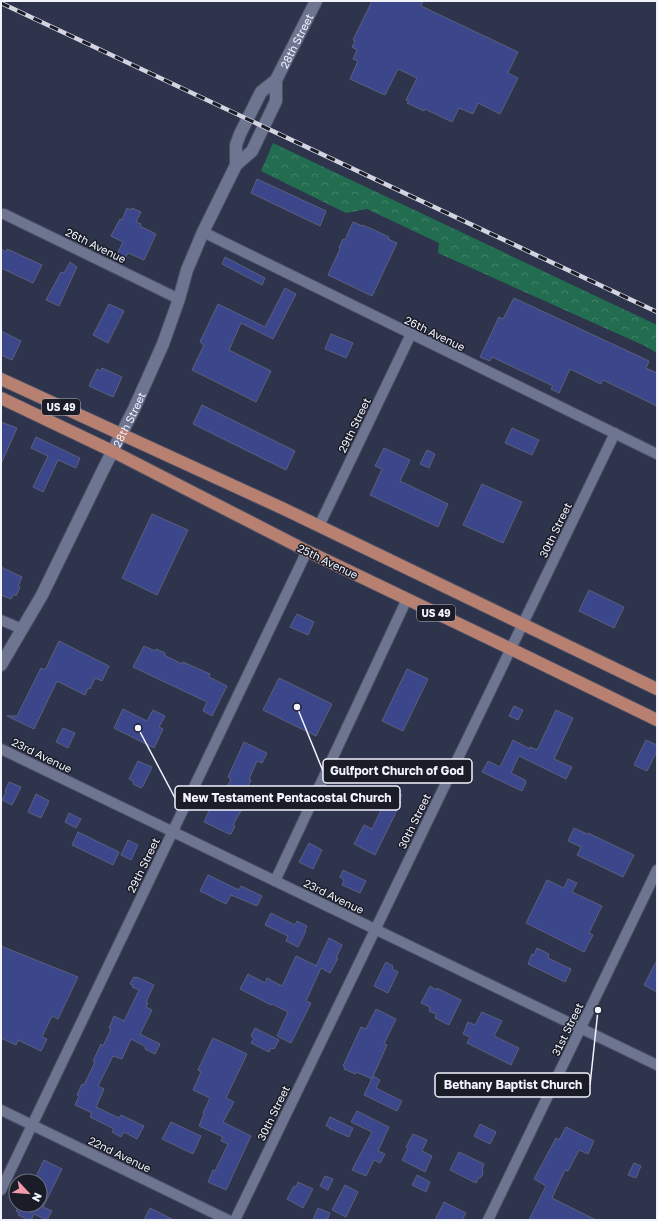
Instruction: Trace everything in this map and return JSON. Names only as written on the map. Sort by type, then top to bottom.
[{"type":"main road","name":"28th Street","points":[[236,165],[236,145],[240,134],[261,92],[276,80],[316,1]]},
{"type":"main road","name":"28th Street","points":[[1,665],[42,595],[134,409],[164,344],[188,270],[203,232],[236,165],[252,151],[276,100],[276,80]]},
{"type":"main road","name":"US 49","points":[[1,379],[319,526],[657,689]]},
{"type":"main road","name":"25th Avenue","points":[[1,398],[112,451],[307,551],[511,648],[657,720]]},
{"type":"street","name":"26th Avenue","points":[[1,214],[4,214],[179,298]]},
{"type":"street","name":"26th Avenue","points":[[203,232],[657,454]]},
{"type":"street","name":"29th Street","points":[[319,526],[411,334]]},
{"type":"street","name":"30th Street","points":[[235,1220],[615,433]]},
{"type":"street","name":"29th Street","points":[[1,1190],[307,551]]},
{"type":"street","points":[[275,881],[408,599]]},
{"type":"street","points":[[1,620],[22,629]]},
{"type":"street","name":"23rd Avenue","points":[[1,749],[657,1065]]},
{"type":"street","name":"31st Street","points":[[488,1220],[657,870]]},
{"type":"street","name":"22nd Avenue","points":[[1,1110],[228,1220]]},
{"type":"green space","points":[[273,143],[657,325],[657,353],[645,346],[438,253],[439,243],[367,209],[346,213],[261,171]]},
{"type":"building","points":[[372,1],[423,1],[421,6],[518,52],[508,73],[518,78],[500,114],[478,103],[473,114],[459,108],[452,122],[425,109],[424,111],[407,103],[409,101],[406,100],[417,78],[398,69],[385,95],[350,79],[358,61],[353,59],[357,50],[352,47],[355,41],[353,40]]},
{"type":"building","points":[[257,179],[326,211],[320,226],[251,193]]},
{"type":"building","points":[[127,208],[131,210],[132,208],[141,212],[136,222],[141,224],[140,226],[156,234],[144,260],[128,253],[124,260],[116,256],[123,242],[111,236],[120,219],[122,220]]},
{"type":"building","points":[[353,222],[389,237],[388,239],[397,243],[372,296],[328,275],[343,239],[345,240]]},
{"type":"building","points":[[1,249],[6,252],[7,249],[42,265],[33,283],[1,268]]},
{"type":"building","points":[[225,257],[265,278],[262,285],[222,264]]},
{"type":"building","points":[[70,262],[77,267],[59,306],[46,300],[61,272],[64,273]]},
{"type":"building","points":[[285,288],[296,294],[273,339],[241,323],[229,350],[271,371],[256,402],[192,370],[204,345],[200,342],[218,304],[265,327]]},
{"type":"building","points":[[514,298],[649,361],[646,368],[657,373],[657,406],[603,380],[601,384],[570,369],[559,393],[551,389],[553,386],[492,357],[490,361],[480,357],[499,317],[503,319]]},
{"type":"building","points":[[109,304],[124,311],[108,343],[93,335]]},
{"type":"building","points":[[1,331],[21,341],[12,360],[1,355]]},
{"type":"building","points":[[331,334],[353,343],[346,358],[325,349]]},
{"type":"building","points":[[102,368],[122,377],[113,397],[89,386],[97,369],[101,371]]},
{"type":"building","points":[[202,405],[295,451],[286,470],[193,424]]},
{"type":"building","points":[[1,422],[17,428],[1,464]]},
{"type":"building","points":[[512,428],[539,440],[532,455],[505,443]]},
{"type":"building","points":[[36,437],[80,458],[76,468],[58,460],[43,492],[33,487],[48,456],[31,448]]},
{"type":"building","points":[[384,448],[410,460],[400,481],[448,504],[438,527],[370,495],[382,469],[375,466]]},
{"type":"building","points":[[427,450],[435,454],[429,468],[420,464]]},
{"type":"building","points":[[482,484],[522,502],[503,543],[463,525]]},
{"type":"building","points":[[152,514],[188,530],[157,595],[122,578]]},
{"type":"building","points":[[1,567],[22,577],[16,596],[14,594],[11,599],[1,595]]},
{"type":"building","points":[[589,590],[624,607],[614,628],[579,611]]},
{"type":"building","points":[[297,614],[314,622],[308,635],[290,627]]},
{"type":"building","points":[[59,641],[109,666],[102,681],[95,678],[90,689],[88,688],[85,695],[57,681],[34,729],[7,716],[17,716],[41,668],[45,670]]},
{"type":"building","points":[[144,646],[155,651],[156,649],[182,664],[183,662],[210,674],[209,677],[227,686],[212,716],[203,711],[207,702],[133,667]]},
{"type":"building","points":[[407,669],[428,679],[403,731],[382,721]]},
{"type":"building","points":[[279,678],[332,704],[316,736],[263,710]]},
{"type":"building","points":[[514,706],[523,710],[518,720],[509,716]]},
{"type":"building","points":[[123,709],[147,721],[153,710],[165,716],[159,727],[163,729],[154,748],[114,728]]},
{"type":"building","points":[[556,710],[573,718],[554,759],[572,767],[566,779],[519,756],[511,773],[525,780],[526,782],[522,791],[482,772],[488,761],[500,767],[513,740],[530,749],[530,747],[537,750]]},
{"type":"building","points":[[63,728],[75,733],[68,748],[56,742]]},
{"type":"building","points":[[646,740],[657,745],[657,751],[647,771],[634,765]]},
{"type":"building","points":[[244,742],[267,753],[262,763],[257,761],[249,779],[251,780],[237,806],[242,809],[233,825],[235,826],[231,834],[229,834],[204,822],[212,804],[217,807],[231,779],[228,777]]},
{"type":"building","points":[[138,761],[152,767],[141,788],[133,784],[134,782],[129,779]]},
{"type":"building","points":[[9,782],[21,787],[12,805],[2,800]]},
{"type":"building","points":[[383,786],[402,795],[399,801],[401,802],[375,855],[354,844],[364,825],[372,829],[385,802],[377,798]]},
{"type":"building","points":[[36,794],[49,801],[41,818],[28,812]]},
{"type":"building","points":[[69,813],[81,819],[76,828],[65,822]]},
{"type":"building","points":[[574,828],[634,855],[623,877],[577,855],[581,847],[568,841]]},
{"type":"building","points":[[78,832],[119,852],[113,865],[72,845]]},
{"type":"building","points":[[128,840],[138,845],[131,860],[121,855]]},
{"type":"building","points":[[309,843],[322,850],[313,869],[299,862]]},
{"type":"building","points":[[343,870],[366,881],[360,893],[342,885],[344,880],[340,877]]},
{"type":"building","points":[[208,875],[239,890],[241,886],[262,896],[257,906],[231,895],[226,904],[200,891]]},
{"type":"building","points":[[568,879],[577,883],[572,892],[602,906],[589,933],[593,935],[584,952],[526,923],[547,880],[564,888]]},
{"type":"building","points":[[271,913],[295,925],[297,921],[307,926],[298,947],[286,941],[288,936],[265,925]]},
{"type":"building","points":[[329,938],[342,945],[336,958],[338,958],[330,973],[321,968],[306,1001],[311,1003],[291,1043],[277,1036],[288,1012],[240,989],[248,974],[265,983],[267,978],[282,986],[296,956],[316,966]]},
{"type":"building","points":[[1,946],[78,977],[58,1019],[52,1016],[42,1037],[47,1039],[41,1051],[18,1040],[16,1045],[1,1038]]},
{"type":"building","points":[[537,948],[549,954],[548,958],[571,969],[565,982],[528,964],[532,954],[534,955]]},
{"type":"building","points":[[657,960],[657,992],[644,985]]},
{"type":"building","points":[[386,962],[393,966],[392,969],[398,972],[388,993],[374,986]]},
{"type":"building","points":[[134,977],[154,985],[146,1002],[148,1003],[146,1007],[152,1010],[140,1034],[160,1044],[155,1054],[131,1039],[122,1059],[113,1056],[98,1086],[104,1089],[96,1107],[119,1118],[121,1115],[144,1126],[137,1139],[124,1132],[121,1137],[112,1132],[114,1129],[90,1117],[92,1113],[75,1105],[79,1096],[77,1095],[82,1084],[84,1085],[95,1062],[93,1061],[101,1044],[103,1046],[111,1029],[109,1028],[114,1016],[124,1021],[139,990],[132,987],[133,985],[130,984]]},
{"type":"building","points":[[430,986],[461,1000],[449,1025],[435,1018],[436,1014],[429,1011],[430,1007],[421,1003]]},
{"type":"building","points":[[376,1009],[396,1019],[384,1044],[387,1045],[372,1079],[356,1072],[355,1074],[344,1069],[345,1067],[343,1066],[361,1027],[366,1029]]},
{"type":"building","points":[[482,1012],[502,1021],[494,1036],[519,1048],[511,1065],[467,1043],[470,1037],[463,1034],[468,1022],[475,1025]]},
{"type":"building","points":[[255,1028],[279,1040],[274,1049],[271,1048],[269,1052],[251,1043],[254,1038],[251,1036]]},
{"type":"building","points":[[213,1038],[247,1054],[226,1098],[234,1102],[223,1122],[251,1136],[226,1190],[208,1182],[228,1144],[221,1141],[223,1137],[199,1126],[210,1098],[193,1090],[201,1072],[198,1070]]},
{"type":"building","points":[[373,1076],[380,1080],[376,1088],[402,1101],[397,1111],[364,1095]]},
{"type":"building","points":[[357,1111],[389,1127],[378,1151],[385,1154],[380,1163],[374,1160],[366,1176],[352,1170],[372,1132],[351,1122]]},
{"type":"building","points":[[330,1117],[353,1128],[349,1137],[326,1126]]},
{"type":"building","points":[[171,1122],[201,1136],[193,1154],[162,1139]]},
{"type":"building","points":[[480,1124],[496,1132],[490,1144],[474,1136]]},
{"type":"building","points":[[566,1127],[594,1141],[588,1154],[579,1150],[568,1171],[565,1170],[552,1198],[596,1220],[529,1220],[546,1186],[534,1179],[556,1138],[559,1140]]},
{"type":"building","points":[[413,1134],[427,1140],[422,1151],[432,1156],[425,1172],[402,1160],[408,1148],[406,1147]]},
{"type":"building","points":[[459,1152],[484,1164],[482,1176],[476,1183],[450,1170]]},
{"type":"building","points":[[44,1160],[62,1169],[48,1197],[48,1173],[38,1173]]},
{"type":"building","points":[[634,1163],[641,1166],[636,1178],[628,1175]]},
{"type":"building","points":[[417,1175],[430,1182],[426,1192],[412,1185]]},
{"type":"building","points":[[325,1176],[333,1179],[328,1190],[320,1186]]},
{"type":"building","points":[[298,1182],[313,1189],[303,1208],[287,1199]]},
{"type":"building","points":[[345,1185],[358,1192],[346,1217],[332,1210]]},
{"type":"building","points":[[444,1202],[466,1213],[462,1220],[435,1220]]},
{"type":"building","points":[[150,1208],[174,1220],[144,1220]]},
{"type":"building","points":[[318,1208],[330,1213],[327,1220],[313,1220]]},
{"type":"building","points":[[48,1209],[52,1211],[47,1220],[34,1214],[31,1220],[18,1215],[19,1213],[48,1213]]},
{"type":"railway","points":[[1,3],[657,312]]},
{"type":"place","name":"Gulfport Church of God","points":[[297,707]]},
{"type":"place","name":"New Testament Pentacostal Church","points":[[138,728]]},
{"type":"place","name":"Bethany Baptist Church","points":[[598,1010]]}]
